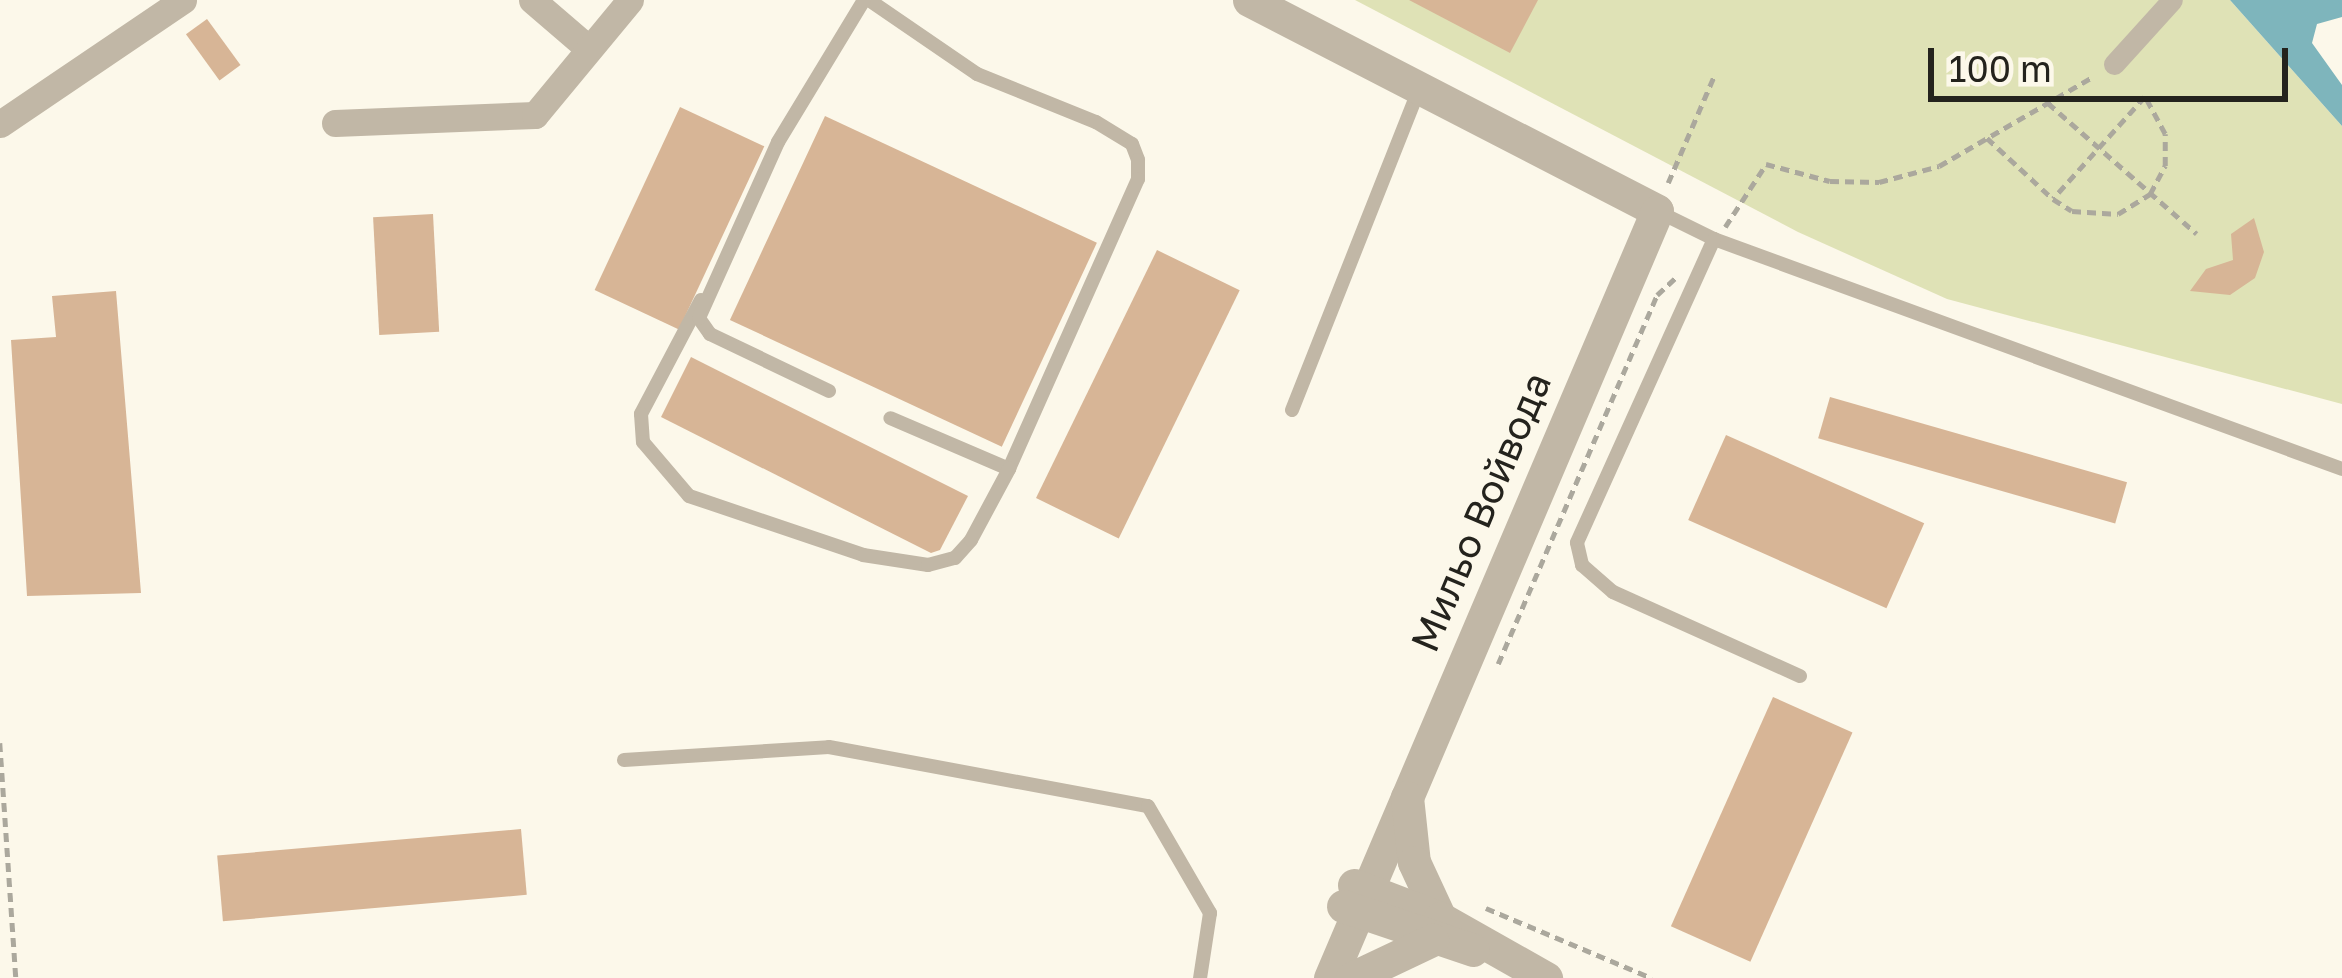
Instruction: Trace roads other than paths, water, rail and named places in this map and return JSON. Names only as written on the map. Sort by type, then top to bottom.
[{"type":"street","points":[[0,124],[183,0]]},
{"type":"street","points":[[532,0],[588,48]]},
{"type":"street","points":[[334,123],[536,115],[630,0]]},
{"type":"street","points":[[1249,0],[1657,211]]},
{"type":"street","points":[[2114,64],[2172,0]]},
{"type":"street","name":"Мильо Войвода","points":[[1317,978],[1382,847],[1657,211]]},
{"type":"street","points":[[1407,789],[1414,862],[1436,929]]},
{"type":"street","points":[[1357,899],[1546,978]]},
{"type":"street","name":"Мильо Войвода","points":[[1330,978],[1357,899]]},
{"type":"street","points":[[1352,978],[1436,929]]},
{"type":"lane","points":[[866,0],[977,74],[1096,122],[1132,144],[1138,160],[1138,179],[1009,469],[971,540],[956,558],[928,565],[863,555],[688,496],[643,442],[641,414],[778,142],[866,0]]},
{"type":"lane","points":[[1292,410],[1418,91]]},
{"type":"lane","points":[[1657,211],[1714,239],[2342,469]]},
{"type":"lane","points":[[1714,239],[1577,543],[1582,565],[1613,592],[1801,676]]},
{"type":"lane","points":[[701,300],[699,318],[710,334],[829,391]]},
{"type":"lane","points":[[890,418],[1009,469]]},
{"type":"lane","points":[[624,760],[829,747],[1148,806],[1210,913],[1200,978]]},
{"type":"water","points":[[2230,0],[2342,0],[2342,17],[2317,24],[2312,43],[2342,85],[2342,126]]}]
